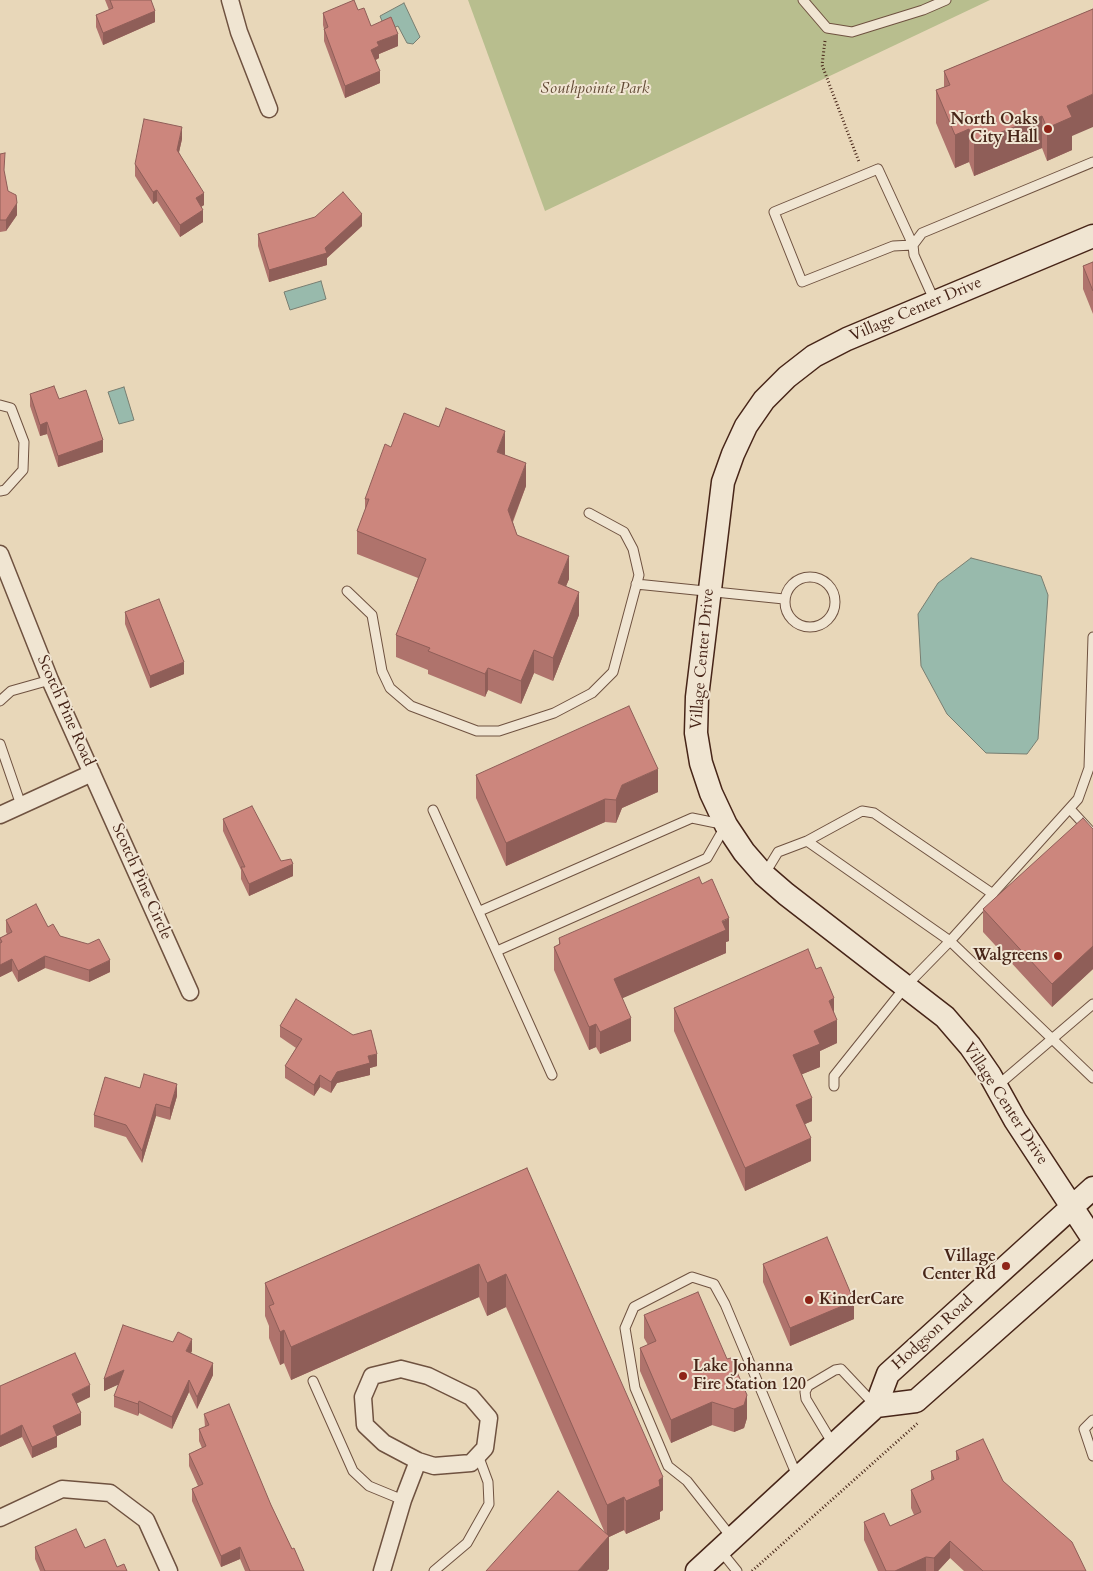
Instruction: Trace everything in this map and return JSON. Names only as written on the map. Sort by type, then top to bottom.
[{"type":"street","points":[[230,0],[239,32],[269,109]]},
{"type":"street","name":"Village Center Drive","points":[[1093,236],[847,339],[814,356],[787,377],[764,400],[746,426],[723,482],[708,592],[697,697],[696,733],[701,763],[726,825],[744,852],[764,875],[945,1017],[970,1046],[1015,1120],[1093,1239]]},
{"type":"street","name":"Scotch Pine Road","points":[[0,554],[50,680],[92,773],[0,815]]},
{"type":"street","name":"Scotch Pine Circle","points":[[92,773],[190,992]]},
{"type":"street","name":"Hodgson Road","points":[[698,1571],[797,1476],[876,1406],[888,1374],[1093,1188]]},
{"type":"street","points":[[876,1406],[916,1401],[1093,1244]]},
{"type":"street","points":[[401,1369],[428,1376],[471,1397],[488,1418],[485,1448],[471,1463],[434,1466],[418,1461],[384,1444],[365,1425],[363,1397],[372,1376],[401,1369]]},
{"type":"street","points":[[382,1571],[403,1500],[418,1461]]},
{"type":"street","points":[[0,1518],[62,1489],[110,1493],[146,1520],[169,1571]]},
{"type":"lane","points":[[803,0],[827,28],[852,32],[923,10],[946,0]]},
{"type":"lane","points":[[913,245],[922,233],[1093,162]]},
{"type":"lane","points":[[913,245],[893,246],[802,282],[774,212],[878,169],[913,245],[914,255],[935,302]]},
{"type":"lane","points":[[0,405],[11,408],[24,442],[23,470],[5,490],[0,492]]},
{"type":"lane","points":[[347,591],[372,615],[382,671],[390,688],[411,706],[449,722],[477,731],[499,731],[554,713],[592,693],[613,672],[639,576],[633,549],[624,532],[589,513]]},
{"type":"lane","points":[[805,577],[820,578],[832,589],[835,608],[828,620],[815,628],[800,626],[788,615],[784,599],[792,584],[805,577]]},
{"type":"lane","points":[[636,584],[784,599]]},
{"type":"lane","points":[[834,1086],[834,1076],[906,986],[950,941],[1078,799],[1089,768],[1093,637]]},
{"type":"lane","points":[[0,701],[11,691],[50,680]]},
{"type":"lane","points":[[0,744],[21,805]]},
{"type":"lane","points":[[1070,809],[1093,834]]},
{"type":"lane","points":[[434,810],[552,1075]]},
{"type":"lane","points":[[764,875],[778,852],[807,841],[862,811],[874,813],[993,894]]},
{"type":"lane","points":[[480,912],[692,818],[726,825],[707,858],[497,951]]},
{"type":"lane","points":[[807,841],[950,941],[1093,1078]]},
{"type":"lane","points":[[996,1086],[1093,1004]]},
{"type":"lane","points":[[737,1571],[726,1544],[687,1482],[668,1466],[635,1388],[625,1328],[634,1307],[692,1277],[714,1284],[725,1304],[797,1476]]},
{"type":"lane","points":[[833,1444],[806,1399],[805,1392],[808,1386],[835,1370],[842,1369],[876,1406]]},
{"type":"lane","points":[[313,1381],[354,1472],[369,1486],[403,1500]]},
{"type":"lane","points":[[1093,1420],[1084,1429],[1093,1456]]},
{"type":"lane","points":[[434,1571],[467,1543],[489,1504],[488,1482],[478,1456]]},
{"type":"path","points":[[827,28],[822,65],[864,174]]},
{"type":"path","points":[[752,1570],[920,1421]]},
{"type":"green space","name":"Southpointe Park","points":[[468,0],[990,0],[545,211]]},
{"type":"shaded area","points":[[404,3],[420,37],[413,44],[407,43],[398,26],[386,31],[380,16]]},
{"type":"shaded area","points":[[321,281],[326,299],[290,310],[284,292]]},
{"type":"shaded area","points":[[124,387],[134,420],[119,424],[108,392]]},
{"type":"shaded area","points":[[971,558],[1041,576],[1048,595],[1038,739],[1027,754],[986,753],[947,714],[921,666],[918,614],[938,583]]},
{"type":"building","points":[[110,0],[151,0],[155,11],[103,33],[96,15],[113,8]]},
{"type":"building","points":[[354,0],[358,10],[364,8],[371,26],[391,17],[398,34],[377,42],[379,46],[371,50],[380,71],[345,86],[324,29],[328,27],[323,13]]},
{"type":"building","points":[[1093,9],[1093,94],[1067,106],[1072,117],[1047,128],[1042,116],[974,143],[969,129],[955,135],[936,90],[950,85],[944,71]]},
{"type":"building","points":[[144,119],[182,127],[177,150],[204,193],[196,198],[203,210],[180,225],[157,190],[153,192],[135,164]]},
{"type":"building","points":[[5,153],[4,170],[8,191],[16,195],[17,203],[6,220],[0,220],[0,154]]},
{"type":"building","points":[[343,192],[362,214],[325,248],[327,253],[269,270],[258,234],[315,217]]},
{"type":"building","points":[[1093,262],[1093,291],[1083,266]]},
{"type":"building","points":[[54,386],[59,399],[86,390],[103,440],[58,456],[47,422],[40,425],[30,394]]},
{"type":"building","points":[[446,408],[505,431],[497,452],[526,463],[508,510],[517,535],[569,556],[558,583],[579,592],[553,658],[534,650],[521,681],[488,668],[485,674],[428,651],[430,648],[396,635],[426,559],[357,531],[369,499],[365,499],[385,444],[391,447],[404,413],[439,427]]},
{"type":"building","points":[[159,599],[184,662],[150,676],[125,612]]},
{"type":"building","points":[[629,706],[658,769],[622,785],[616,800],[605,799],[506,843],[476,775]]},
{"type":"building","points":[[252,806],[281,861],[291,859],[293,864],[249,884],[241,867],[245,867],[223,819]]},
{"type":"building","name":"Walgreens","points":[[1083,818],[1093,829],[1093,946],[1052,984],[983,909]]},
{"type":"building","points":[[699,877],[702,884],[712,879],[729,918],[722,921],[726,930],[614,979],[631,1018],[600,1032],[596,1024],[589,1027],[554,947],[560,944],[559,938]]},
{"type":"building","points":[[36,904],[48,927],[53,924],[60,936],[88,944],[99,939],[110,960],[89,970],[45,956],[18,971],[12,959],[0,965],[0,943],[2,942],[0,938],[12,932],[6,920]]},
{"type":"building","points":[[808,949],[816,969],[821,967],[834,998],[829,1001],[837,1020],[814,1031],[820,1044],[793,1055],[812,1098],[796,1105],[811,1138],[745,1168],[674,1008]]},
{"type":"building","points":[[296,999],[353,1035],[371,1030],[377,1054],[368,1056],[370,1063],[337,1072],[331,1082],[320,1075],[314,1085],[285,1066],[302,1039],[280,1026]]},
{"type":"building","points":[[144,1074],[177,1084],[170,1108],[156,1104],[142,1151],[126,1125],[94,1115],[105,1077],[140,1088]]},
{"type":"building","points":[[527,1168],[663,1477],[659,1480],[660,1486],[626,1501],[624,1497],[607,1505],[506,1274],[487,1283],[479,1264],[291,1347],[284,1330],[280,1332],[269,1306],[274,1304],[265,1283]]},
{"type":"building","name":"KinderCare","points":[[827,1237],[854,1301],[790,1328],[763,1264]]},
{"type":"building","name":"Lake Johanna Fire Station 120","points":[[698,1292],[727,1359],[731,1358],[747,1395],[744,1405],[734,1409],[712,1402],[671,1420],[640,1348],[656,1341],[644,1315]]},
{"type":"building","points":[[123,1325],[173,1342],[178,1332],[192,1339],[186,1351],[213,1363],[197,1397],[189,1380],[172,1417],[139,1401],[138,1404],[114,1396],[124,1370],[104,1379]]},
{"type":"building","points":[[75,1353],[90,1385],[72,1394],[81,1413],[53,1426],[57,1436],[32,1447],[22,1425],[0,1436],[0,1386]]},
{"type":"building","points":[[229,1404],[271,1505],[304,1571],[250,1571],[240,1547],[221,1556],[192,1489],[203,1484],[189,1454],[206,1446],[199,1429],[209,1425],[204,1414]]},
{"type":"building","points":[[983,1439],[1003,1481],[1072,1542],[1086,1571],[983,1571],[950,1541],[934,1558],[926,1557],[895,1571],[886,1571],[864,1522],[884,1513],[890,1526],[921,1512],[911,1490],[934,1479],[931,1471],[959,1459],[956,1451]]},
{"type":"building","points":[[558,1491],[609,1536],[578,1571],[486,1571]]},
{"type":"building","points":[[76,1529],[85,1548],[105,1539],[117,1567],[124,1564],[127,1571],[45,1571],[35,1547]]},
{"type":"place","name":"North Oaks City Hall","points":[[1048,129]]},
{"type":"place","name":"Walgreens","points":[[1058,956]]},
{"type":"place","name":"Village Center Rd","points":[[1006,1266]]},
{"type":"place","name":"KinderCare","points":[[809,1300]]},
{"type":"place","name":"Lake Johanna Fire Station 120","points":[[683,1376]]}]
